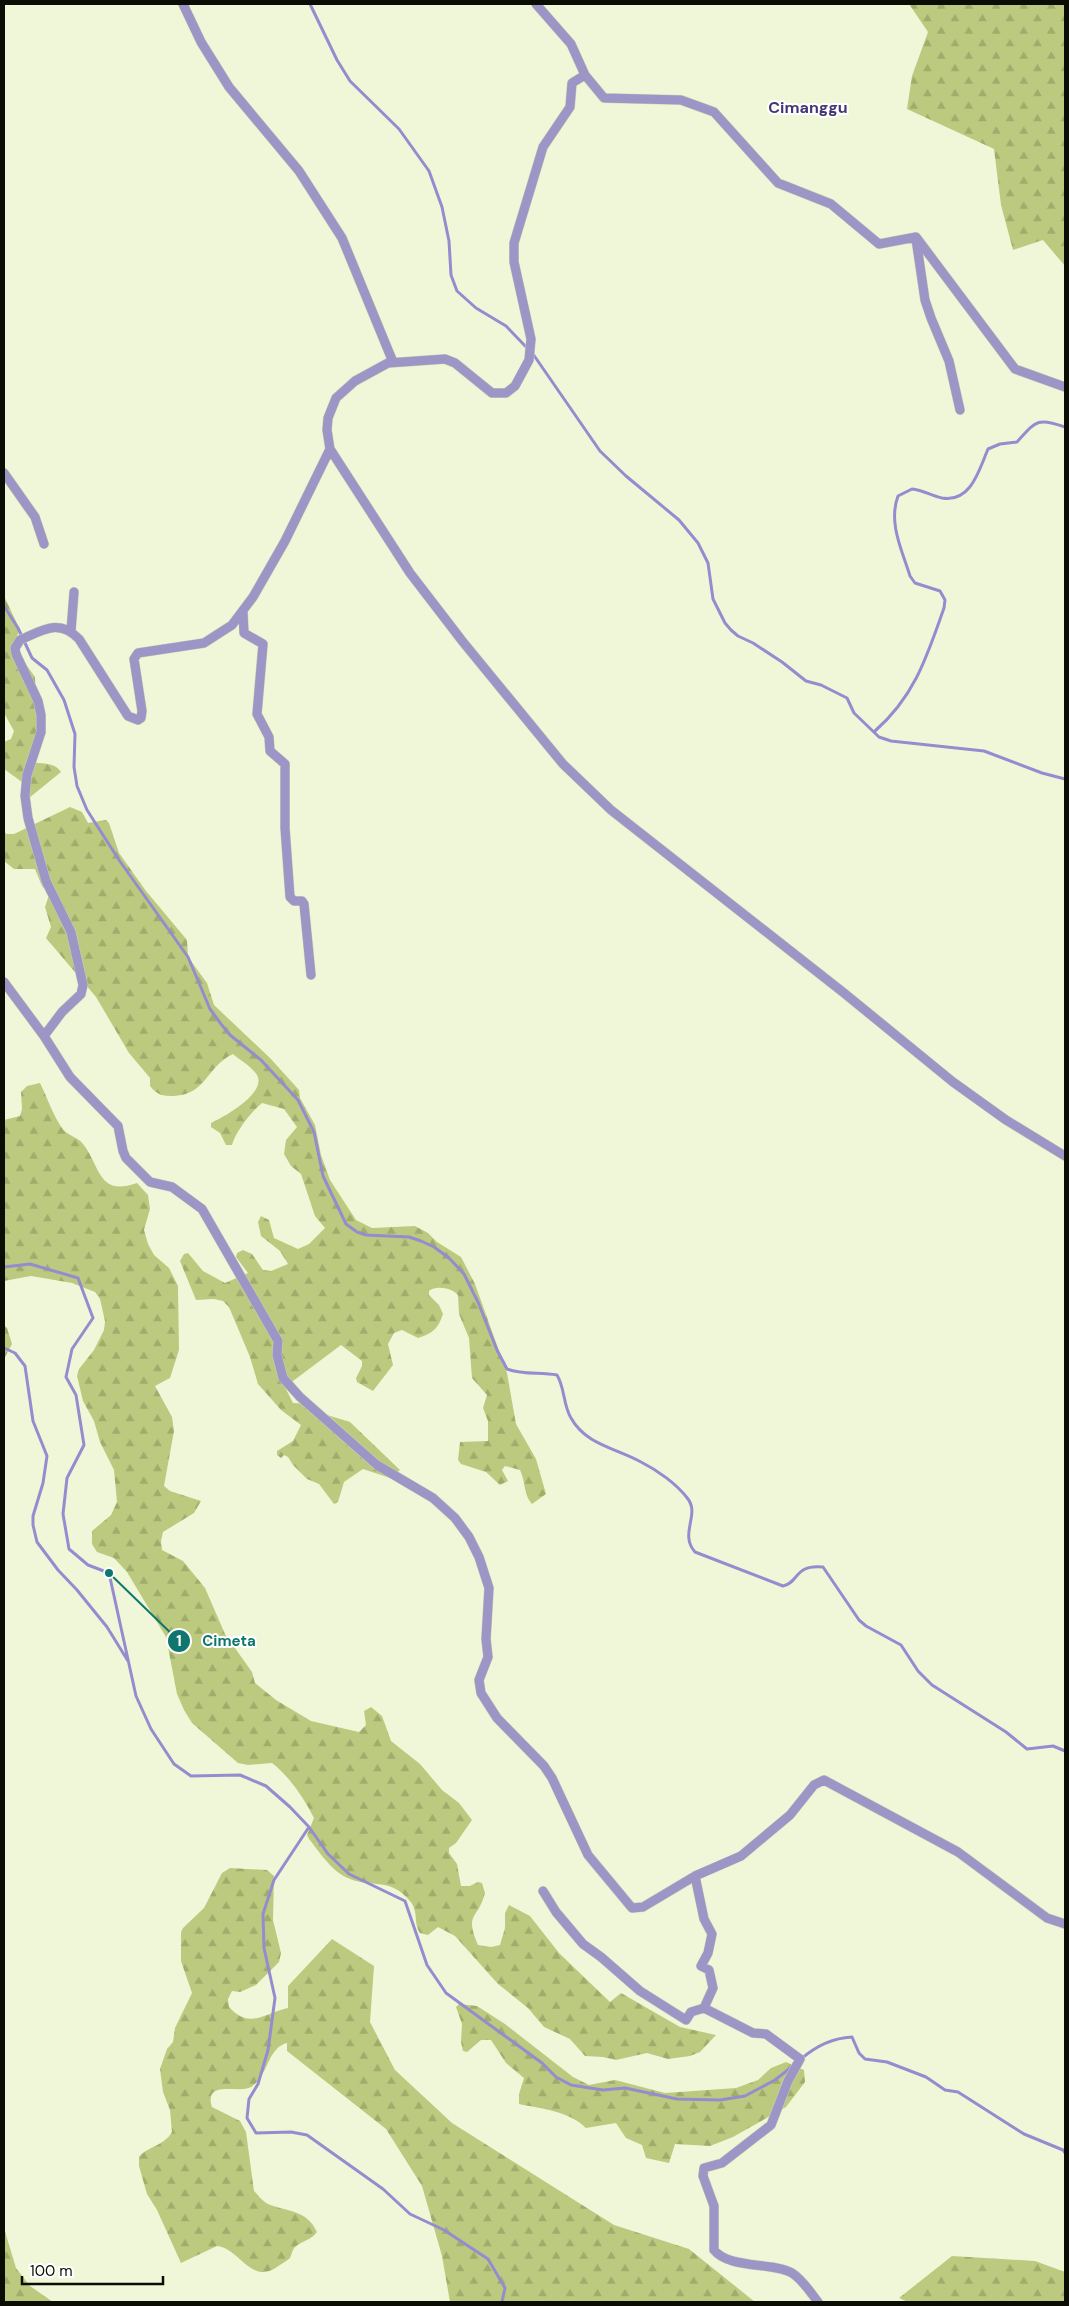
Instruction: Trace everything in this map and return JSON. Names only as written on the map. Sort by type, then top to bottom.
[{"type":"street","points":[[184,4],[201,42],[229,87],[299,170],[342,238],[393,362]]},
{"type":"street","points":[[536,4],[571,44],[585,75],[604,98],[681,100],[714,112],[778,183],[831,204],[878,244],[916,237]]},
{"type":"street","points":[[585,75],[572,83],[570,107],[543,147],[514,243],[514,262],[531,338],[529,360],[515,386],[506,393],[492,393],[455,363],[445,359],[393,362],[355,381],[336,398],[328,418],[327,430],[330,449],[410,573],[463,642],[516,704],[546,744],[580,782],[610,810],[844,993],[953,1082],[1006,1120],[1065,1156]]},
{"type":"street","points":[[916,237],[1015,369],[1065,387]]},
{"type":"street","points":[[916,237],[926,300],[931,318],[949,361],[960,410]]},
{"type":"street","points":[[44,1036],[62,1012],[81,994],[84,985],[71,932],[46,881],[28,818],[25,796],[27,775],[41,732],[41,716],[38,701],[15,648],[20,640],[54,627],[64,627],[79,639],[128,716],[135,721],[141,718],[142,711],[134,660],[138,653],[204,643],[232,626],[285,541],[330,449]]},
{"type":"street","points":[[4,473],[35,517],[44,544]]},
{"type":"street","points":[[71,631],[74,592]]},
{"type":"street","points":[[242,612],[244,633],[248,637],[261,641],[262,644],[257,714],[269,737],[270,752],[285,764],[285,828],[290,896],[294,901],[303,902],[305,907],[311,974]]},
{"type":"street","points":[[4,982],[44,1036],[70,1077],[118,1126],[126,1158],[150,1182],[172,1187],[202,1210],[278,1341],[277,1355],[283,1378],[300,1397],[377,1465],[433,1498],[455,1518],[469,1537],[479,1557],[489,1588],[486,1640],[488,1657],[479,1680],[482,1693],[497,1718],[544,1766],[552,1778],[588,1855],[627,1902],[636,1909],[643,1908],[695,1876],[748,1850],[790,1815],[814,1786],[826,1780],[958,1852],[1047,1918],[1065,1924]]},
{"type":"street","points":[[695,1876],[704,1919],[712,1934],[708,1953],[701,1966],[709,1970],[713,1988],[704,2008]]},
{"type":"street","points":[[543,1891],[556,1912],[582,1944],[601,1957],[640,1991],[686,2020],[691,2012],[704,2008],[753,2033],[766,2034],[800,2059],[788,2081],[771,2125],[722,2163],[704,2168],[703,2176],[714,2206],[714,2250],[718,2255],[749,2265],[790,2272],[802,2282],[818,2302]]},
{"type":"green space","points":[[909,4],[1065,4],[1065,266],[1043,240],[1013,250],[1001,205],[994,149],[907,109],[912,76],[928,32]]},
{"type":"green space","points":[[4,596],[20,630],[14,642],[16,650],[35,677],[37,730],[29,761],[55,766],[61,772],[29,798],[22,782],[4,769],[4,742],[11,739],[14,731],[4,713]]},
{"type":"green space","points":[[70,807],[82,812],[88,823],[106,820],[109,823],[119,853],[146,891],[187,940],[188,957],[207,983],[214,1005],[270,1058],[299,1090],[300,1098],[315,1125],[321,1155],[330,1180],[356,1220],[372,1228],[415,1226],[461,1257],[475,1284],[507,1373],[516,1424],[536,1459],[546,1494],[532,1504],[527,1496],[520,1470],[505,1466],[502,1470],[508,1481],[500,1485],[486,1472],[461,1464],[458,1460],[460,1442],[488,1441],[488,1421],[483,1408],[487,1395],[472,1378],[469,1338],[459,1314],[458,1295],[444,1288],[436,1288],[429,1291],[429,1295],[439,1305],[443,1314],[437,1327],[428,1334],[418,1338],[402,1330],[394,1333],[388,1344],[393,1365],[373,1391],[357,1382],[356,1378],[362,1366],[362,1361],[341,1345],[285,1387],[293,1403],[313,1404],[324,1414],[350,1422],[400,1470],[390,1478],[363,1469],[344,1482],[338,1502],[334,1504],[319,1484],[307,1479],[288,1457],[284,1455],[281,1458],[277,1455],[277,1451],[293,1441],[301,1425],[281,1410],[258,1384],[250,1357],[229,1307],[223,1301],[214,1299],[196,1300],[180,1261],[184,1254],[188,1253],[203,1271],[225,1283],[248,1273],[236,1257],[237,1253],[243,1250],[252,1254],[263,1270],[271,1271],[288,1264],[280,1251],[261,1236],[258,1222],[261,1216],[269,1220],[274,1238],[298,1249],[309,1244],[325,1228],[315,1216],[301,1174],[291,1166],[284,1154],[286,1140],[297,1127],[284,1109],[262,1103],[244,1122],[232,1145],[226,1145],[220,1133],[211,1127],[211,1123],[243,1104],[256,1089],[258,1082],[255,1072],[233,1054],[224,1059],[200,1085],[185,1094],[163,1095],[150,1086],[150,1078],[129,1053],[96,997],[46,938],[51,927],[45,907],[49,895],[42,886],[35,869],[14,869],[4,861],[4,831],[6,834],[14,834]]},
{"type":"green space","points":[[40,1083],[62,1128],[83,1144],[102,1177],[108,1183],[115,1186],[137,1183],[148,1195],[150,1209],[144,1230],[148,1244],[154,1255],[169,1268],[178,1286],[179,1350],[170,1378],[155,1386],[172,1417],[174,1431],[164,1486],[170,1491],[201,1501],[194,1513],[163,1532],[162,1550],[183,1561],[205,1588],[225,1634],[252,1672],[255,1683],[276,1700],[311,1721],[359,1732],[366,1725],[364,1711],[371,1707],[382,1716],[391,1741],[420,1764],[442,1790],[459,1803],[472,1820],[456,1843],[449,1848],[449,1853],[457,1864],[461,1886],[470,1886],[478,1882],[482,1883],[485,1893],[472,1922],[478,1945],[491,1947],[500,1945],[505,1928],[505,1913],[509,1905],[530,1916],[559,1953],[610,2002],[621,1993],[680,2027],[716,2035],[700,2052],[690,2056],[668,2059],[647,2053],[616,2060],[585,2056],[570,2039],[544,2027],[528,2008],[498,1984],[455,1936],[438,1927],[428,1935],[420,1933],[413,1905],[403,1894],[381,1884],[358,1882],[350,1879],[332,1867],[307,1835],[314,1818],[306,1803],[291,1781],[272,1763],[248,1765],[238,1763],[192,1723],[177,1694],[166,1637],[127,1572],[114,1558],[97,1552],[92,1544],[92,1531],[111,1515],[117,1502],[114,1470],[100,1442],[94,1421],[83,1401],[77,1376],[79,1369],[94,1350],[104,1330],[105,1321],[100,1299],[95,1292],[72,1283],[31,1276],[4,1281],[4,1120],[20,1116],[22,1109],[21,1092],[27,1086]]},
{"type":"green space","points":[[4,1325],[7,1328],[12,1344],[4,1359]]},
{"type":"green space","points":[[230,1868],[267,1870],[274,1876],[273,1920],[281,1953],[279,1962],[256,1985],[240,1992],[232,1991],[228,1999],[229,2007],[237,2014],[251,2019],[288,2008],[288,1986],[332,1939],[374,1966],[370,2022],[395,2070],[452,2123],[614,2225],[689,2249],[755,2302],[450,2302],[442,2256],[422,2186],[386,2129],[287,2051],[287,2043],[280,2046],[271,2056],[257,2082],[246,2089],[217,2090],[211,2098],[212,2107],[240,2121],[246,2132],[254,2191],[268,2204],[308,2219],[317,2232],[295,2247],[289,2259],[268,2271],[260,2272],[252,2269],[225,2248],[217,2246],[181,2263],[157,2210],[147,2194],[139,2166],[139,2157],[169,2137],[172,2132],[170,2110],[163,2092],[160,2069],[167,2049],[173,2042],[175,2028],[192,1993],[181,1961],[181,1932],[204,1908],[222,1873]]},
{"type":"green space","points":[[459,2004],[477,2006],[505,2024],[573,2077],[589,2085],[615,2080],[665,2093],[736,2088],[758,2080],[771,2068],[786,2062],[804,2070],[805,2082],[786,2107],[733,2137],[710,2146],[675,2144],[669,2163],[646,2158],[642,2145],[626,2138],[616,2123],[586,2128],[563,2114],[519,2104],[519,2094],[524,2078],[506,2063],[491,2040],[481,2040],[467,2052],[463,2051],[461,2042],[462,2024],[456,2007]]},
{"type":"green space","points":[[4,2228],[16,2268],[30,2286],[53,2302],[4,2302]]},
{"type":"green space","points":[[952,2256],[1035,2261],[1065,2272],[1065,2302],[908,2302],[899,2298]]},
{"type":"waterway","points":[[310,4],[337,60],[350,81],[399,129],[429,171],[442,207],[449,241],[451,275],[457,291],[476,308],[506,326],[529,350]]},
{"type":"waterway","points":[[533,354],[600,451],[626,476],[679,520],[698,543],[708,563],[713,599],[725,623],[738,636],[753,643],[782,662],[806,681],[821,685],[847,698],[854,713],[879,737],[891,741],[984,751],[1042,773],[1065,779]]},
{"type":"waterway","points":[[875,731],[889,718],[910,689],[925,659],[938,626],[945,600],[940,591],[915,583],[910,576],[895,526],[895,506],[898,496],[912,489],[942,498],[952,498],[960,495],[967,490],[977,475],[988,449],[1000,444],[1017,442],[1033,425],[1038,423],[1048,422],[1065,427]]},
{"type":"waterway","points":[[4,606],[18,628],[32,658],[47,670],[64,700],[75,734],[74,767],[77,786],[87,810],[119,860],[188,957],[210,1009],[230,1035],[261,1060],[298,1100],[314,1132],[323,1176],[346,1224],[357,1232],[366,1235],[409,1237],[434,1247],[449,1258],[464,1274],[507,1369],[519,1372],[557,1375],[568,1413],[577,1427],[602,1445],[654,1469],[683,1493],[691,1505],[689,1538],[695,1552],[783,1586],[807,1568],[823,1567],[859,1620],[866,1626],[901,1645],[918,1671],[932,1685],[1006,1732],[1027,1749],[1053,1746],[1065,1751]]},
{"type":"waterway","points":[[4,1267],[30,1264],[78,1278],[93,1318],[72,1349],[66,1377],[76,1395],[84,1445],[67,1478],[63,1514],[69,1549],[88,1565],[109,1573],[136,1696],[151,1729],[174,1764],[191,1776],[240,1775],[266,1786],[309,1827],[328,1854],[349,1874],[405,1901],[427,1965],[446,1993],[542,2063],[556,2077],[571,2085],[603,2090],[625,2088],[677,2099],[720,2100],[745,2096],[775,2080],[793,2066]]},
{"type":"waterway","points":[[4,1348],[15,1353],[25,1366],[33,1421],[47,1456],[43,1483],[33,1516],[37,1542],[58,1570],[107,1627],[128,1661]]},
{"type":"waterway","points":[[309,1827],[274,1880],[263,1914],[264,1948],[275,1998],[268,2050],[258,2084],[249,2099],[247,2118],[256,2133],[291,2132],[307,2135],[383,2189],[410,2214],[444,2230],[488,2259],[505,2288],[502,2302]]},
{"type":"waterway","points":[[801,2059],[812,2050],[825,2044],[838,2039],[852,2037],[859,2053],[865,2059],[887,2062],[926,2077],[945,2090],[958,2092],[1024,2134],[1063,2150],[1065,2153]]},
{"type":"place","name":"Cimeta","points":[[109,1573]]},
{"type":"district","name":"Cimanggu","points":[[808,107]]}]
